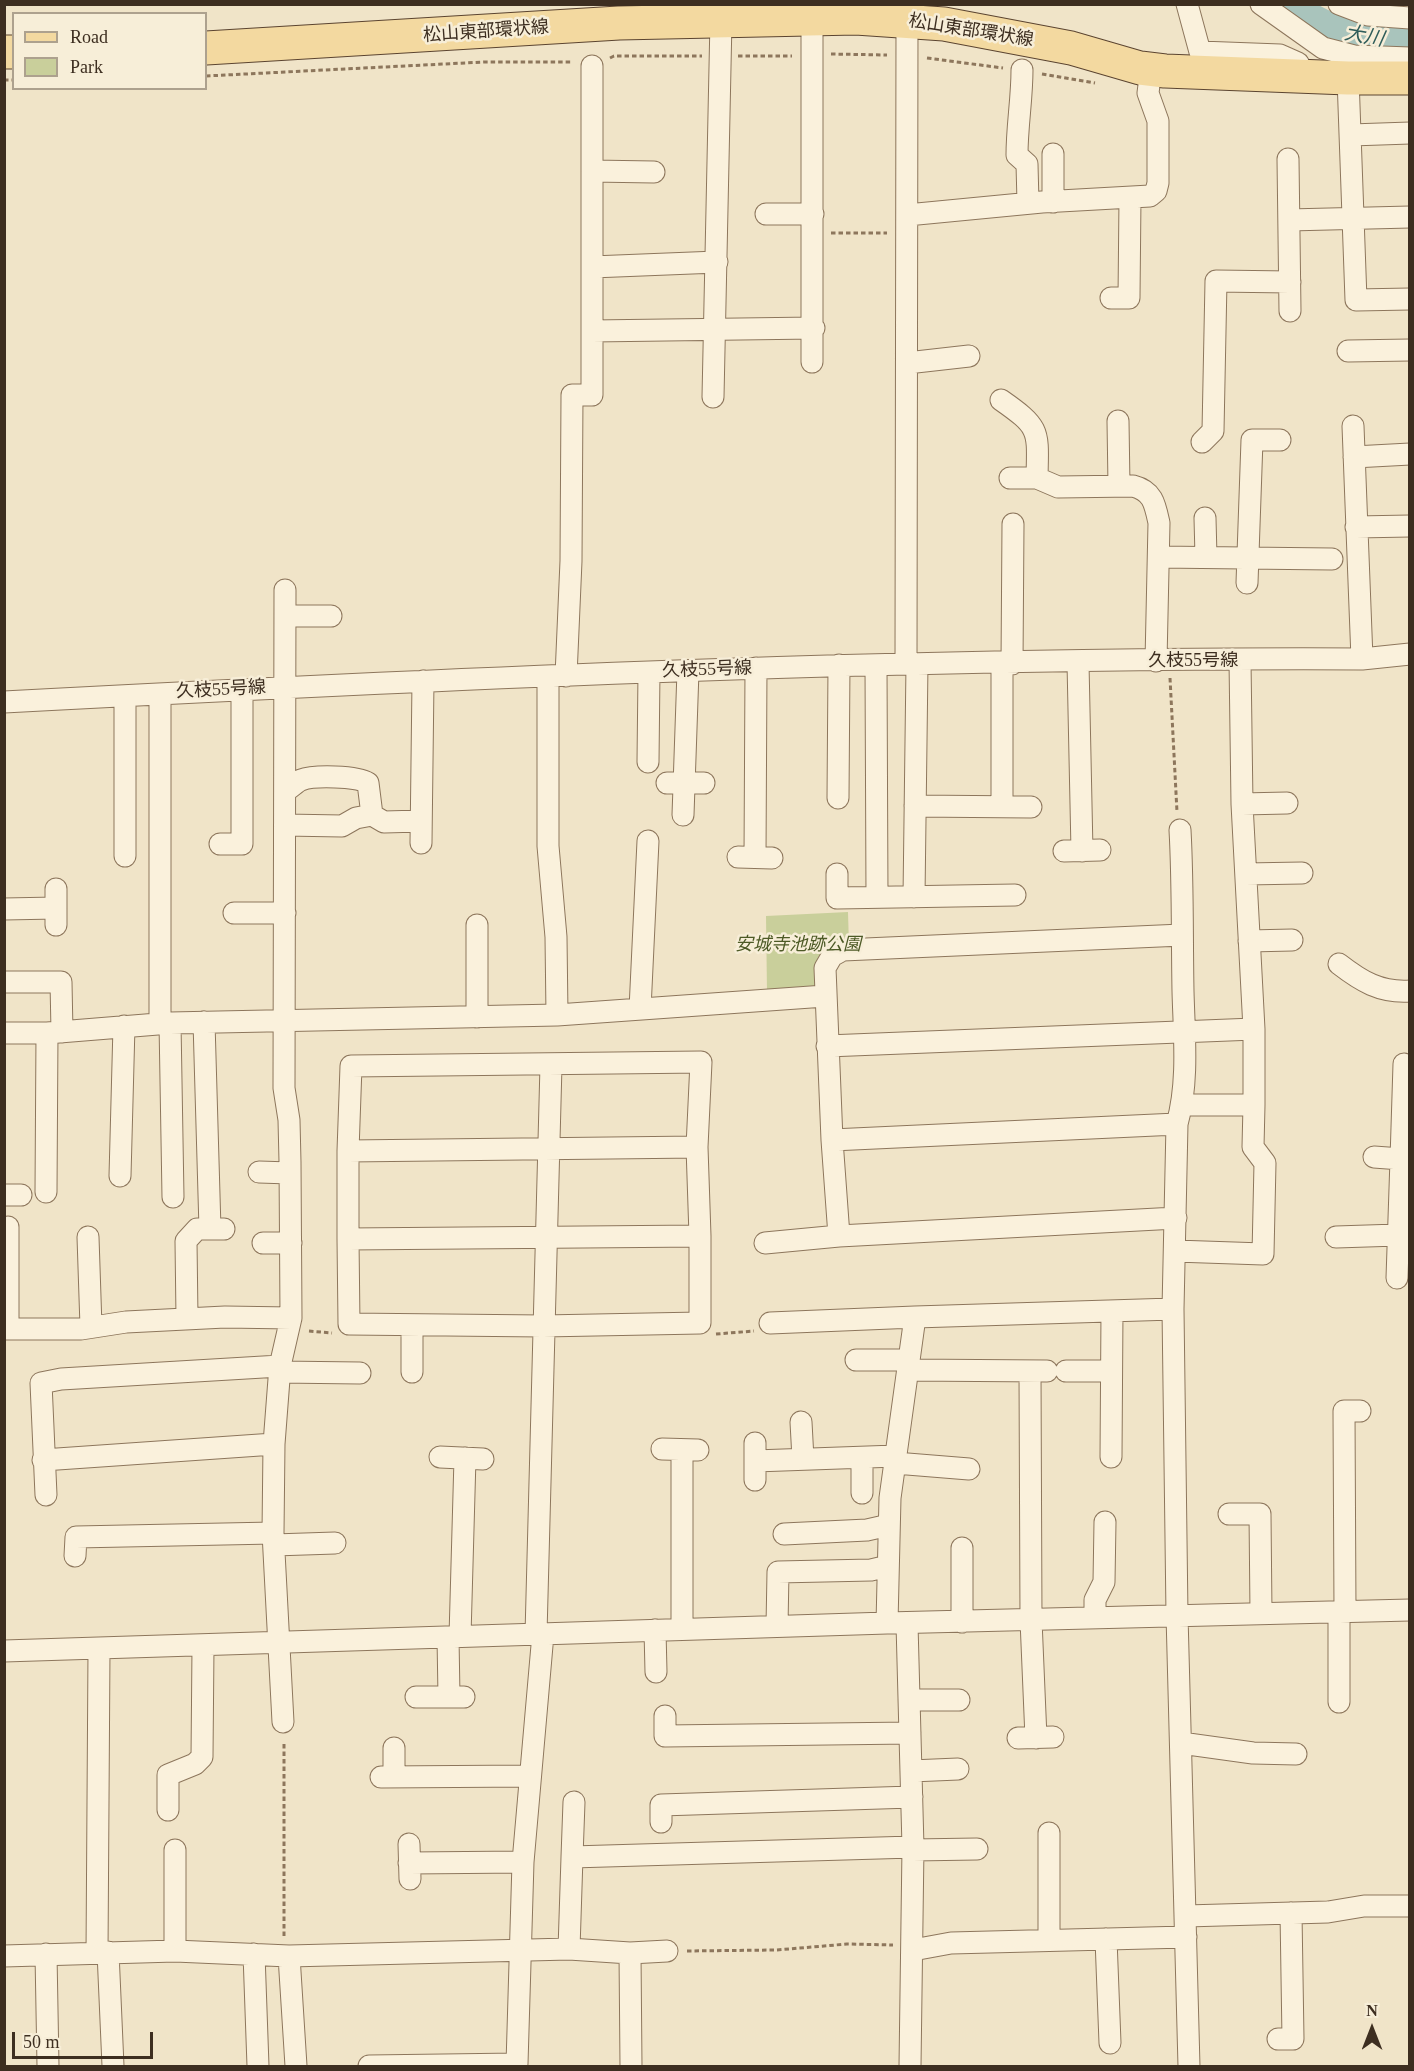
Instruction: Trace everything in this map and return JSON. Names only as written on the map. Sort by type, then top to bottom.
[{"type":"main road","name":"松山東部環状線","points":[[207,48],[619,14],[722,20],[771,11],[812,18],[894,15],[1071,48],[1151,69],[1348,78],[1410,78]]},
{"type":"street","points":[[1187,4],[1200,52],[1280,55],[1298,63],[1305,76]]},
{"type":"street","points":[[1261,4],[1323,48],[1354,56],[1410,58]]},
{"type":"street","points":[[1339,4],[1368,15],[1399,14]]},
{"type":"street","points":[[894,15],[907,56],[907,363],[915,806],[914,897]]},
{"type":"street","points":[[812,18],[814,224],[812,362]]},
{"type":"street","points":[[713,397],[722,20]]},
{"type":"street","points":[[557,1015],[556,937],[548,846],[557,676],[571,561],[572,395],[592,395],[592,66]]},
{"type":"street","points":[[907,224],[1028,203],[1150,196],[1156,191],[1158,183],[1158,122],[1148,93],[1151,69]]},
{"type":"street","points":[[1022,70],[1022,106],[1017,117],[1017,155],[1027,164],[1028,203]]},
{"type":"street","points":[[1348,78],[1356,300],[1410,298]]},
{"type":"street","points":[[1351,135],[1410,133]]},
{"type":"street","points":[[1053,154],[1053,202]]},
{"type":"street","points":[[1288,159],[1290,311]]},
{"type":"street","points":[[592,171],[654,172]]},
{"type":"street","points":[[1112,298],[1129,298],[1130,198]]},
{"type":"street","points":[[766,214],[814,224]]},
{"type":"street","points":[[1289,220],[1410,217]]},
{"type":"street","points":[[592,267],[717,262]]},
{"type":"street","points":[[1202,442],[1213,431],[1216,281],[1290,282]]},
{"type":"street","points":[[592,331],[814,328]]},
{"type":"street","points":[[1347,351],[1410,350]]},
{"type":"street","points":[[907,363],[969,356]]},
{"type":"street","points":[[1001,400],[1029,420],[1036,431],[1036,478]]},
{"type":"street","points":[[1118,421],[1119,486]]},
{"type":"street","points":[[1353,426],[1362,659]]},
{"type":"street","points":[[1247,583],[1252,440],[1280,440]]},
{"type":"street","points":[[1354,457],[1410,454]]},
{"type":"street","points":[[1010,478],[1036,478],[1058,487],[1119,486],[1145,489],[1154,500],[1159,523],[1163,661]]},
{"type":"street","points":[[1205,518],[1206,557]]},
{"type":"street","points":[[1002,806],[1013,524]]},
{"type":"street","points":[[1356,527],[1410,526]]},
{"type":"street","points":[[1159,557],[1332,559]]},
{"type":"street","points":[[283,1722],[274,1539],[274,1444],[280,1369],[291,1318],[289,1120],[284,1088],[285,590]]},
{"type":"street","points":[[285,616],[331,616]]},
{"type":"street","name":"久枝55号線","points":[[4,702],[286,687],[840,665],[1362,659],[1410,654]]},
{"type":"street","points":[[1175,1251],[1263,1254],[1265,1163],[1253,1147],[1254,1029],[1242,804],[1240,661]]},
{"type":"street","points":[[1078,663],[1082,851]]},
{"type":"street","points":[[838,798],[840,665]]},
{"type":"street","points":[[876,665],[877,897]]},
{"type":"street","points":[[755,857],[747,784],[756,668]]},
{"type":"street","points":[[683,815],[688,671]]},
{"type":"street","points":[[648,762],[649,672]]},
{"type":"street","points":[[421,843],[423,681]]},
{"type":"street","points":[[220,844],[242,844],[242,689]]},
{"type":"street","points":[[160,694],[165,1023],[173,1197]]},
{"type":"street","points":[[125,696],[125,856]]},
{"type":"street","points":[[285,791],[300,780],[311,778],[360,778],[368,783],[372,815]]},
{"type":"street","points":[[1242,804],[1287,803]]},
{"type":"street","points":[[915,806],[1031,807]]},
{"type":"street","points":[[285,825],[342,826],[356,818],[372,815],[384,822],[421,821]]},
{"type":"street","points":[[1180,830],[1184,1030],[1173,1309],[1189,2067]]},
{"type":"street","points":[[640,1010],[648,841]]},
{"type":"street","points":[[1246,874],[1302,873]]},
{"type":"street","points":[[837,874],[837,898],[1015,895]]},
{"type":"street","points":[[4,909],[56,908]]},
{"type":"street","points":[[234,912],[285,913]]},
{"type":"street","points":[[477,925],[477,1017]]},
{"type":"street","points":[[839,1236],[825,996],[825,968],[832,956],[843,950],[1182,935]]},
{"type":"street","points":[[1250,941],[1292,940]]},
{"type":"street","points":[[1339,964],[1364,984],[1395,992],[1410,991]]},
{"type":"street","points":[[7,976],[61,982],[55,1032],[46,1192]]},
{"type":"street","points":[[4,1033],[55,1032],[165,1023],[557,1015],[825,996]]},
{"type":"street","points":[[187,1318],[186,1241],[196,1229],[218,1229],[204,1022]]},
{"type":"street","points":[[120,1176],[124,1026]]},
{"type":"street","points":[[827,1046],[1254,1029]]},
{"type":"street","points":[[701,1062],[697,1147],[700,1323],[543,1326],[349,1324],[348,1151],[351,1066],[551,1065],[701,1062]]},
{"type":"street","points":[[1397,1278],[1398,1235],[1405,1159],[1404,1064]]},
{"type":"street","points":[[369,2067],[517,2064],[523,1862],[539,1634],[543,1326],[551,1065]]},
{"type":"street","points":[[832,1140],[1180,1114],[1254,1106]]},
{"type":"street","points":[[348,1151],[548,1151],[697,1147]]},
{"type":"street","points":[[1374,1157],[1405,1159]]},
{"type":"street","points":[[259,1172],[290,1173]]},
{"type":"street","points":[[765,1243],[839,1236],[1176,1218]]},
{"type":"street","points":[[8,1227],[6,1329],[91,1327],[187,1318],[291,1318]]},
{"type":"street","points":[[1336,1237],[1398,1235]]},
{"type":"street","points":[[348,1239],[700,1236]]},
{"type":"street","points":[[88,1237],[91,1327]]},
{"type":"street","points":[[263,1243],[291,1243]]},
{"type":"street","points":[[770,1323],[1173,1309]]},
{"type":"street","points":[[1112,1311],[1112,1457]]},
{"type":"street","points":[[910,2067],[913,1849],[909,1700],[888,1566],[895,1460],[915,1317]]},
{"type":"street","points":[[412,1324],[412,1372]]},
{"type":"street","points":[[856,1360],[908,1365],[1048,1371],[1112,1371]]},
{"type":"street","points":[[46,1495],[41,1383],[61,1379],[280,1369],[360,1372]]},
{"type":"street","points":[[1036,1738],[1031,1620],[1048,1371]]},
{"type":"street","points":[[1339,1702],[1342,1612],[1337,1502],[1344,1411],[1360,1411]]},
{"type":"street","points":[[801,1422],[802,1459]]},
{"type":"street","points":[[43,1460],[274,1444]]},
{"type":"street","points":[[681,1450],[682,1629]]},
{"type":"street","points":[[417,1697],[456,1697],[454,1636],[474,1458],[440,1457]]},
{"type":"street","points":[[862,1458],[862,1493]]},
{"type":"street","points":[[755,1461],[862,1458],[969,1468]]},
{"type":"street","points":[[1229,1514],[1260,1514],[1261,1613]]},
{"type":"street","points":[[1095,1618],[1095,1600],[1104,1582],[1105,1522]]},
{"type":"street","points":[[784,1534],[867,1530],[889,1525]]},
{"type":"street","points":[[75,1556],[76,1537],[274,1539],[335,1543]]},
{"type":"street","points":[[962,1548],[962,1622]]},
{"type":"street","points":[[777,1626],[778,1572],[871,1570],[888,1566]]},
{"type":"street","points":[[4,1651],[202,1647],[777,1626],[1410,1610]]},
{"type":"street","points":[[655,1630],[656,1672]]},
{"type":"street","points":[[168,1810],[168,1775],[195,1764],[202,1757],[202,1647]]},
{"type":"street","points":[[99,1650],[103,1952],[113,2067]]},
{"type":"street","points":[[909,1700],[959,1700]]},
{"type":"street","points":[[665,1716],[665,1736],[910,1733]]},
{"type":"street","points":[[1181,1743],[1253,1752],[1296,1754]]},
{"type":"street","points":[[394,1748],[387,1777],[530,1776]]},
{"type":"street","points":[[911,1771],[958,1769]]},
{"type":"street","points":[[661,1822],[661,1805],[912,1797]]},
{"type":"street","points":[[568,1948],[574,1802]]},
{"type":"street","points":[[1048,1833],[1049,1940]]},
{"type":"street","points":[[572,1857],[976,1849]]},
{"type":"street","points":[[175,1951],[176,1850]]},
{"type":"street","points":[[409,1862],[523,1862]]},
{"type":"street","points":[[913,1950],[951,1943],[1106,1939],[1186,1927],[1259,1904],[1291,1913],[1328,1912],[1364,1906],[1410,1906]]},
{"type":"street","points":[[1278,2039],[1293,2039],[1291,1913]]},
{"type":"street","points":[[1106,1939],[1110,2043]]},
{"type":"street","points":[[4,1956],[175,1951],[286,1956],[568,1948],[630,1953],[667,1951]]},
{"type":"street","points":[[630,1953],[631,2067]]},
{"type":"street","points":[[46,1954],[48,2067]]},
{"type":"street","points":[[254,1954],[258,2067]]},
{"type":"street","points":[[286,1956],[296,2067]]},
{"type":"path","points":[[207,76],[484,62],[572,62],[592,66],[614,56],[813,56],[863,53],[1022,70],[1102,85]]},
{"type":"path","points":[[814,224],[907,224]]},
{"type":"path","points":[[1163,661],[1180,830]]},
{"type":"path","points":[[700,1323],[707,1335],[750,1333],[761,1330],[770,1323]]},
{"type":"path","points":[[283,1722],[286,1956]]},
{"type":"path","points":[[667,1951],[777,1950],[880,1943],[913,1950]]},
{"type":"green space","name":"安城寺池跡公園","points":[[848,912],[849,946],[820,989],[767,993],[766,916]]},
{"type":"waterway","name":"大川","points":[[1289,4],[1330,29],[1378,41],[1410,42]]}]
